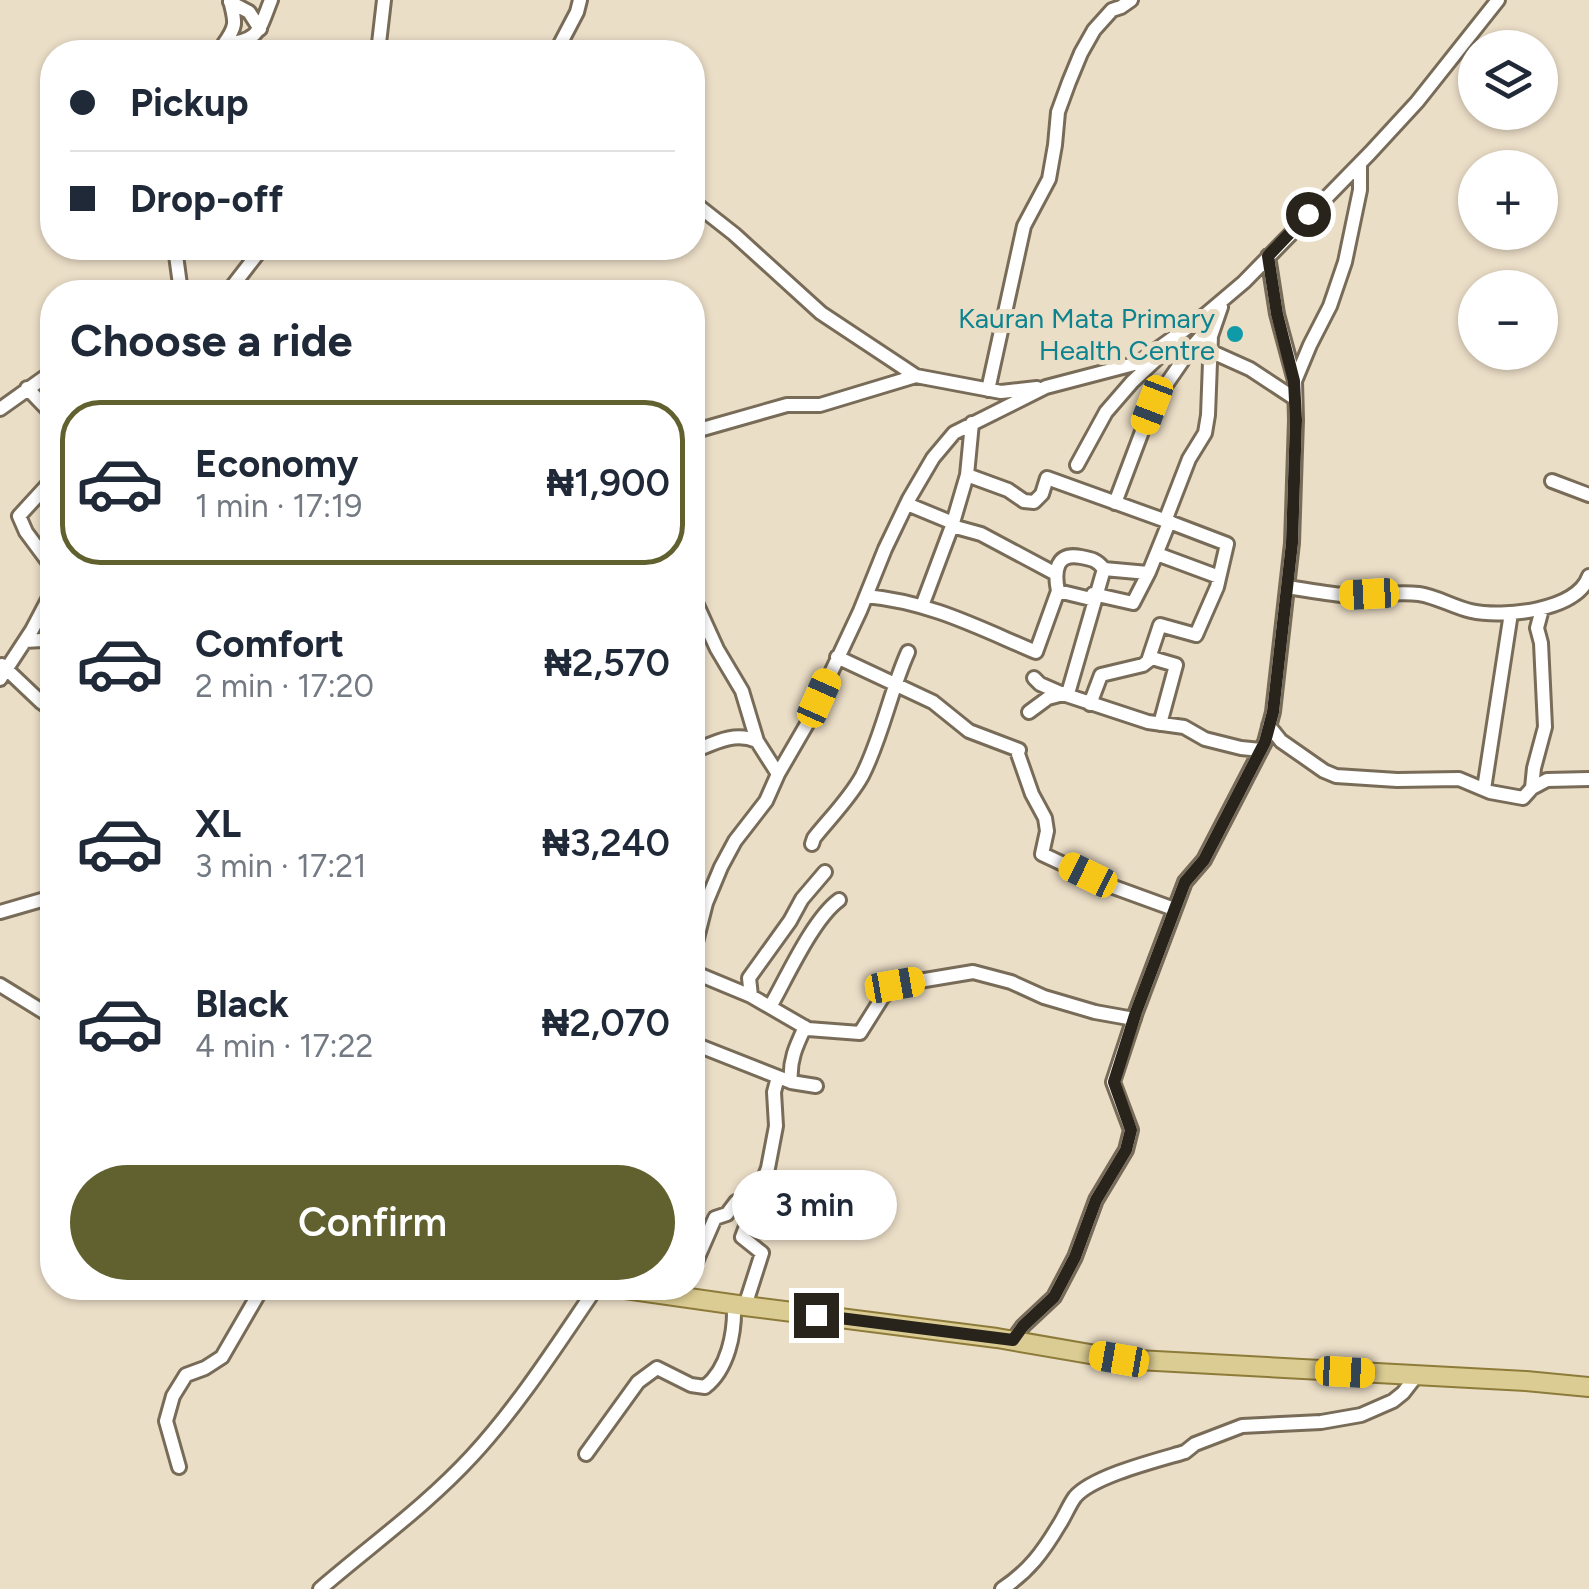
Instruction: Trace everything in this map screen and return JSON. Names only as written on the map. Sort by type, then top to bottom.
[{"type":"main road","points":[[705,1297],[739,1306],[1013,1340],[1119,1359],[1589,1387]]},
{"type":"street","points":[[246,40],[260,29],[271,0]]},
{"type":"street","points":[[379,40],[384,0]]},
{"type":"street","points":[[562,40],[580,0]]},
{"type":"street","points":[[988,390],[1024,226],[1049,180],[1058,112],[1094,30],[1112,10],[1131,0]]},
{"type":"street","points":[[1115,504],[1152,405],[1218,311],[1417,102],[1498,0]]},
{"type":"street","points":[[230,1],[249,12],[260,29]]},
{"type":"street","points":[[226,40],[236,21],[230,1]]},
{"type":"street","points":[[1294,381],[1330,306],[1345,262],[1360,190],[1360,163]]},
{"type":"street","points":[[705,211],[821,313],[916,376],[1001,392],[1046,387],[1138,363],[1218,311]]},
{"type":"street","points":[[1013,1340],[1054,1297],[1075,1257],[1096,1200],[1126,1150],[1131,1130],[1114,1082],[1134,1019],[1185,882],[1204,860],[1261,750],[1269,726],[1292,543],[1296,420],[1294,381],[1268,256]]},
{"type":"street","points":[[237,280],[253,260]]},
{"type":"street","points":[[1058,591],[1090,600],[1093,594],[1132,603],[1168,524],[1189,459],[1205,433],[1211,336],[1218,311]]},
{"type":"street","points":[[1077,465],[1106,412],[1169,345],[1210,352],[1250,369],[1294,398]]},
{"type":"street","points":[[705,428],[787,405],[820,405],[916,376]]},
{"type":"street","points":[[0,409],[40,380]]},
{"type":"street","points":[[705,906],[734,841],[766,802],[808,724],[885,548],[934,458],[954,432],[1046,387]]},
{"type":"street","points":[[27,388],[40,402]]},
{"type":"street","points":[[922,606],[953,525],[967,475],[972,424]]},
{"type":"street","points":[[967,475],[1034,502],[1042,494],[1047,478],[1226,544],[1219,577],[1196,634],[1160,625],[1148,661]]},
{"type":"street","points":[[1552,481],[1589,495]]},
{"type":"street","points":[[40,493],[19,516],[40,551]]},
{"type":"street","points":[[907,504],[981,534],[1056,574]]},
{"type":"street","points":[[1156,554],[1219,577]]},
{"type":"street","points":[[866,596],[898,599],[947,613],[1036,652],[1058,591],[1057,568],[1064,557],[1098,562],[1104,569],[1148,573]]},
{"type":"street","points":[[1029,712],[1048,698],[1070,690],[1104,569]]},
{"type":"street","points":[[1288,587],[1343,595],[1420,594],[1468,611],[1510,614],[1551,608],[1586,584],[1589,576]]},
{"type":"street","points":[[1532,788],[1545,727],[1537,628],[1542,608]]},
{"type":"street","points":[[40,614],[2,670],[40,702]]},
{"type":"street","points":[[1484,789],[1510,614]]},
{"type":"street","points":[[705,623],[742,691],[757,741],[778,774]]},
{"type":"street","points":[[25,641],[40,642]]},
{"type":"street","points":[[812,844],[861,779],[908,652]]},
{"type":"street","points":[[838,658],[933,702],[969,731],[1019,752],[1032,794],[1045,818],[1047,831],[1042,854],[1174,910]]},
{"type":"street","points":[[1090,704],[1101,675],[1143,665],[1152,658],[1176,666],[1160,724]]},
{"type":"street","points":[[1034,678],[1090,704],[1184,728],[1223,744],[1261,750]]},
{"type":"street","points":[[1269,726],[1281,740],[1336,776],[1459,779],[1523,798],[1547,780],[1589,779]]},
{"type":"street","points":[[705,747],[735,736],[757,741]]},
{"type":"street","points":[[751,996],[749,978],[825,872]]},
{"type":"street","points":[[770,1007],[827,908],[840,900]]},
{"type":"street","points":[[0,912],[40,901]]},
{"type":"street","points":[[705,979],[751,996],[805,1027],[860,1033],[895,985],[974,972],[1095,1012],[1134,1019]]},
{"type":"street","points":[[0,986],[40,1010]]},
{"type":"street","points":[[586,1454],[638,1382],[657,1368],[692,1385],[705,1387],[716,1378],[739,1306],[762,1253],[742,1237],[768,1168],[776,1126],[774,1092],[790,1069],[805,1027]]},
{"type":"street","points":[[705,1049],[784,1079],[816,1086]]},
{"type":"street","points":[[705,1242],[716,1218],[727,1214],[733,1204],[752,1207]]},
{"type":"street","points":[[179,1467],[166,1422],[173,1396],[186,1375],[222,1357],[255,1300]]},
{"type":"street","points":[[320,1589],[424,1504],[472,1456],[516,1402],[588,1300]]},
{"type":"street","points":[[1002,1589],[1029,1570],[1075,1497],[1087,1487],[1185,1452],[1195,1444],[1242,1426],[1321,1422],[1361,1415],[1393,1401],[1418,1376]]},
{"type":"place","name":"Kauran Mata Primary Health Centre","points":[[1235,334]]},
{"type":"route","points":[[816,1315],[1013,1340],[1054,1297],[1075,1257],[1096,1200],[1126,1150],[1131,1130],[1114,1082],[1136,1012],[1185,882],[1204,860],[1265,742],[1273,712],[1292,543],[1296,420],[1294,381],[1268,256],[1308,214]]}]
